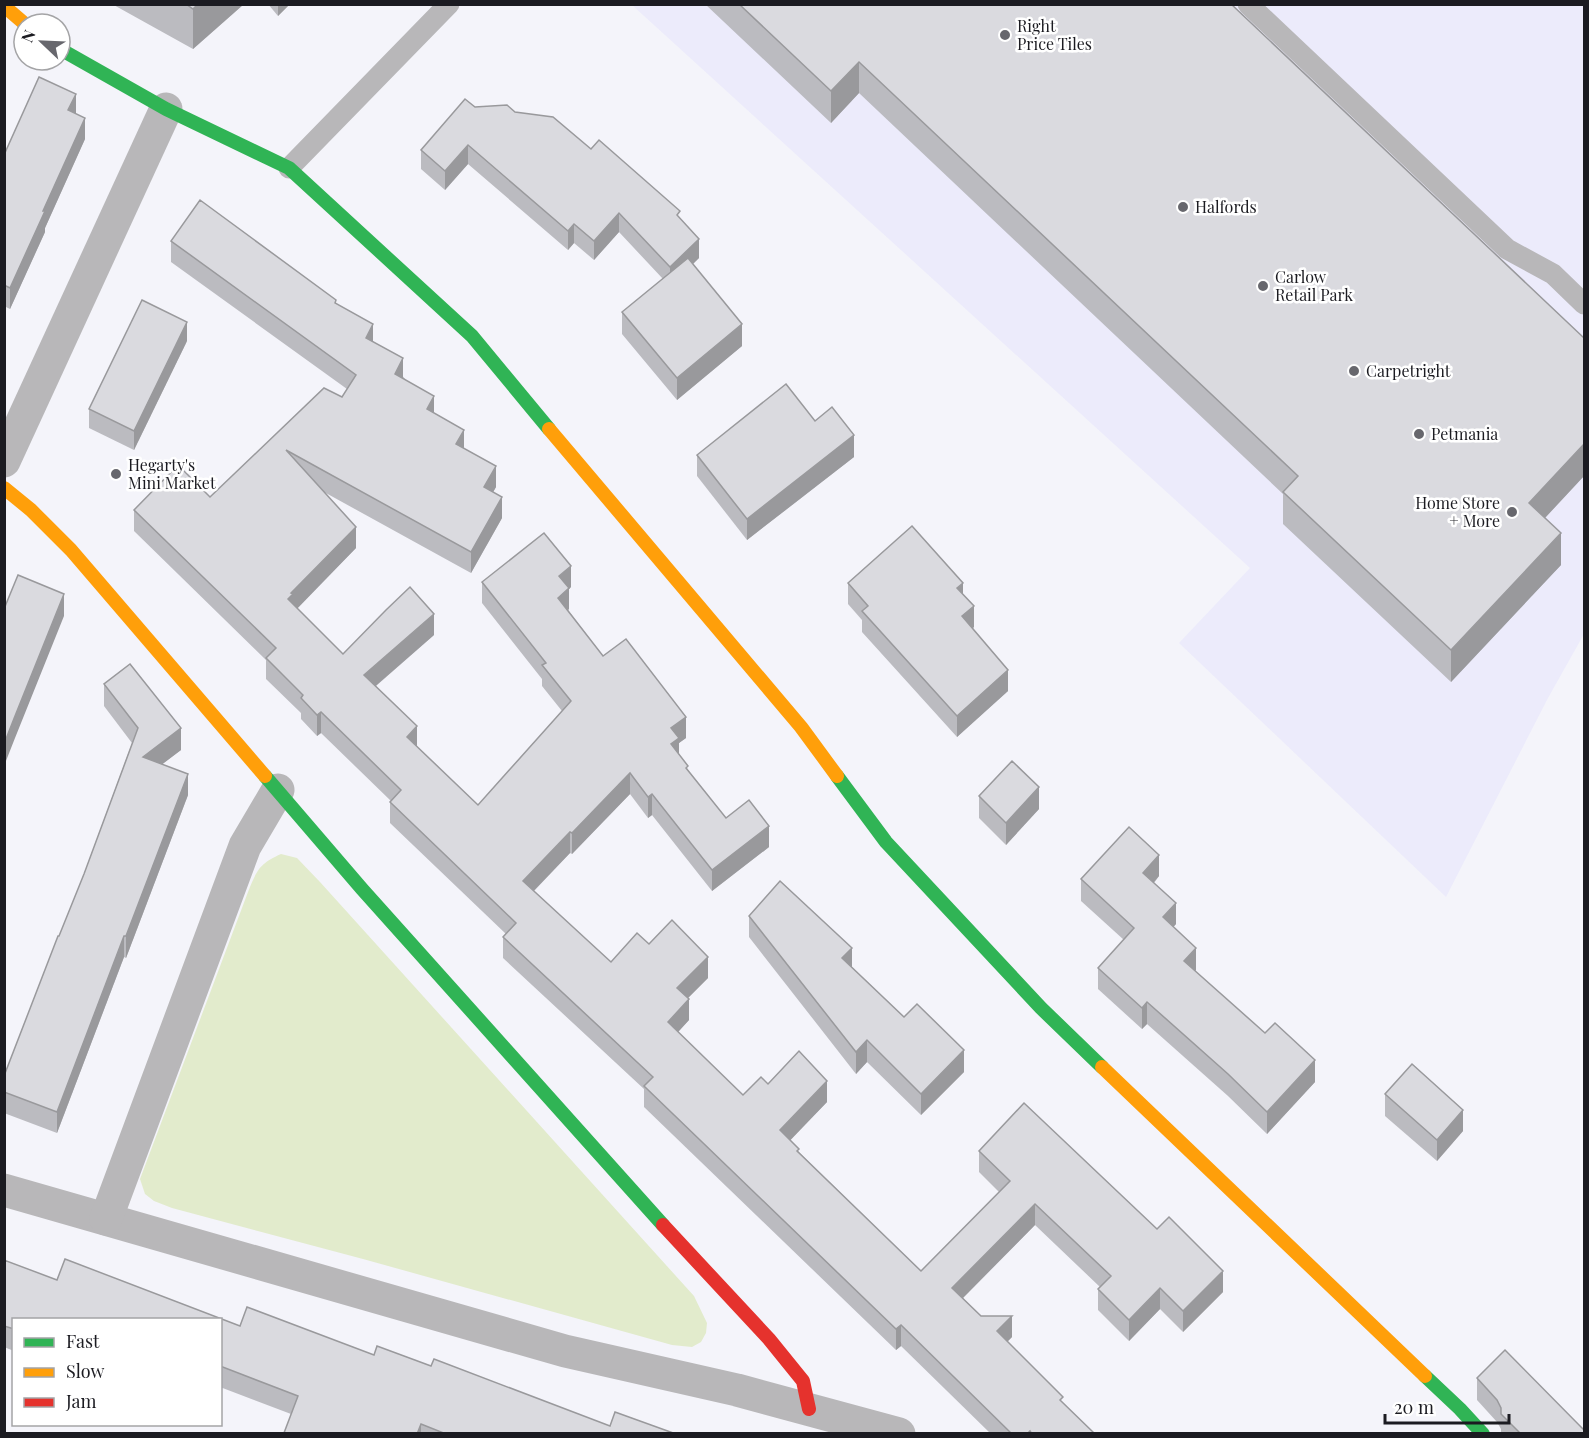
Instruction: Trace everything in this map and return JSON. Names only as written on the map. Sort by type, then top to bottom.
[{"type":"street","points":[[72,56],[166,109],[289,168],[472,336],[801,727],[886,842],[1041,1008],[1484,1434]]},
{"type":"street","points":[[4,460],[166,109]]},
{"type":"street","points":[[4,488],[31,510],[71,549],[370,897],[599,1154],[769,1339],[803,1381],[809,1409]]},
{"type":"street","points":[[106,1219],[245,846],[278,790]]},
{"type":"street","points":[[4,1190],[565,1351],[737,1390],[899,1434]]},
{"type":"lane","points":[[289,168],[449,4]]},
{"type":"lane","points":[[1248,4],[1507,249],[1553,274],[1584,304]]},
{"type":"shaded area","name":"Carlow Retail Park","points":[[632,5],[1584,5],[1584,634],[1548,698],[1446,897],[1179,643],[1250,568]]},
{"type":"green space","points":[[281,854],[297,858],[320,882],[694,1296],[707,1323],[706,1333],[701,1342],[692,1347],[672,1345],[172,1208],[154,1201],[145,1194],[140,1179],[248,892],[260,868]]},
{"type":"building","points":[[186,4],[198,4],[193,9]]},
{"type":"building","points":[[739,4],[1231,4],[1584,338],[1584,444],[1529,503],[1561,533],[1451,650],[1283,492],[1298,476],[859,62],[831,91]]},
{"type":"building","points":[[39,77],[76,94],[68,110],[85,118],[10,288],[4,285],[4,155]]},
{"type":"building","points":[[465,99],[475,107],[507,105],[515,112],[553,117],[591,149],[599,140],[680,211],[677,215],[699,239],[670,267],[619,213],[594,241],[574,224],[568,231],[468,145],[445,171],[421,150]]},
{"type":"building","points":[[200,200],[336,300],[335,303],[373,324],[366,338],[403,358],[395,374],[434,396],[427,409],[464,430],[456,444],[496,466],[484,487],[502,497],[471,552],[286,450],[356,527],[291,593],[293,594],[288,599],[343,654],[410,587],[434,614],[364,675],[417,726],[407,737],[478,805],[571,701],[542,665],[546,663],[482,582],[544,533],[571,566],[559,576],[569,588],[558,598],[603,656],[626,639],[686,717],[671,728],[679,738],[671,744],[688,766],[686,768],[726,818],[749,800],[769,826],[712,870],[652,794],[648,797],[630,773],[523,881],[611,962],[637,933],[649,944],[672,920],[708,957],[677,988],[689,999],[668,1022],[743,1095],[761,1077],[768,1084],[799,1051],[827,1081],[780,1130],[799,1149],[797,1151],[921,1271],[1010,1181],[979,1151],[1024,1103],[1157,1229],[1169,1217],[1223,1271],[1183,1311],[1160,1288],[1129,1320],[1098,1289],[1111,1276],[1035,1204],[952,1288],[981,1316],[1012,1316],[997,1331],[1063,1397],[1060,1400],[1095,1434],[1032,1434],[1030,1431],[1027,1434],[1012,1434],[901,1325],[896,1329],[644,1086],[653,1077],[503,937],[516,923],[390,802],[401,790],[321,712],[317,715],[301,698],[303,695],[266,658],[276,648],[134,510],[178,465],[210,497],[324,388],[342,397],[356,375],[171,241]]},
{"type":"building","points":[[688,258],[742,324],[677,378],[622,312]]},
{"type":"building","points":[[142,300],[187,322],[134,431],[89,409]]},
{"type":"building","points":[[786,384],[815,421],[832,407],[854,435],[747,519],[697,455]]},
{"type":"building","points":[[912,526],[963,583],[957,588],[974,606],[962,616],[1008,670],[957,716],[862,611],[868,606],[848,583]]},
{"type":"building","points":[[18,575],[64,594],[4,744],[4,609]]},
{"type":"building","points":[[130,664],[181,728],[143,757],[188,774],[57,1112],[4,1092],[4,1076],[84,874],[138,728],[104,684]]},
{"type":"building","points":[[1012,761],[1039,787],[1006,823],[979,796]]},
{"type":"building","points":[[1129,827],[1159,855],[1143,873],[1176,903],[1163,917],[1196,948],[1184,961],[1265,1033],[1275,1023],[1315,1060],[1267,1112],[1147,1002],[1142,1008],[1098,968],[1134,928],[1081,879]]},
{"type":"building","points":[[780,881],[852,948],[842,958],[904,1017],[917,1004],[964,1050],[921,1094],[867,1040],[856,1052],[749,916]]},
{"type":"building","points":[[1412,1064],[1463,1110],[1437,1140],[1385,1094]]},
{"type":"building","points":[[65,1259],[219,1318],[12,1318],[12,1328],[4,1326],[4,1260],[57,1280]]},
{"type":"building","points":[[247,1307],[374,1355],[377,1346],[431,1366],[434,1359],[610,1426],[615,1412],[676,1434],[446,1434],[421,1424],[417,1434],[286,1434],[284,1433],[298,1396],[222,1367],[222,1319],[240,1326]]},
{"type":"building","points":[[1505,1350],[1584,1430],[1584,1434],[1521,1434],[1501,1414],[1497,1400],[1477,1378]]},
{"type":"traffic: fast","points":[[72,56],[166,109],[289,168],[472,336],[549,429]]},
{"type":"traffic: fast","points":[[265,776],[362,889],[663,1225]]},
{"type":"traffic: fast","points":[[837,776],[886,842],[1041,1008],[1102,1067]]},
{"type":"traffic: fast","points":[[1425,1376],[1483,1434]]},
{"type":"traffic: slow","points":[[4,6],[12,13]]},
{"type":"traffic: slow","points":[[549,429],[801,727],[837,776]]},
{"type":"traffic: slow","points":[[4,488],[31,510],[71,550],[265,776]]},
{"type":"traffic: slow","points":[[1102,1067],[1425,1376]]},
{"type":"traffic: jam","points":[[663,1225],[769,1339],[803,1381],[809,1409]]},
{"type":"place","name":"Right Price Tiles","points":[[1005,35]]},
{"type":"place","name":"Halfords","points":[[1183,207]]},
{"type":"place","name":"Carlow Retail Park","points":[[1263,286]]},
{"type":"place","name":"Carpetright","points":[[1354,371]]},
{"type":"place","name":"Petmania","points":[[1419,434]]},
{"type":"place","name":"Hegarty's Mini Market","points":[[116,474]]},
{"type":"place","name":"Home Store + More","points":[[1512,512]]}]
